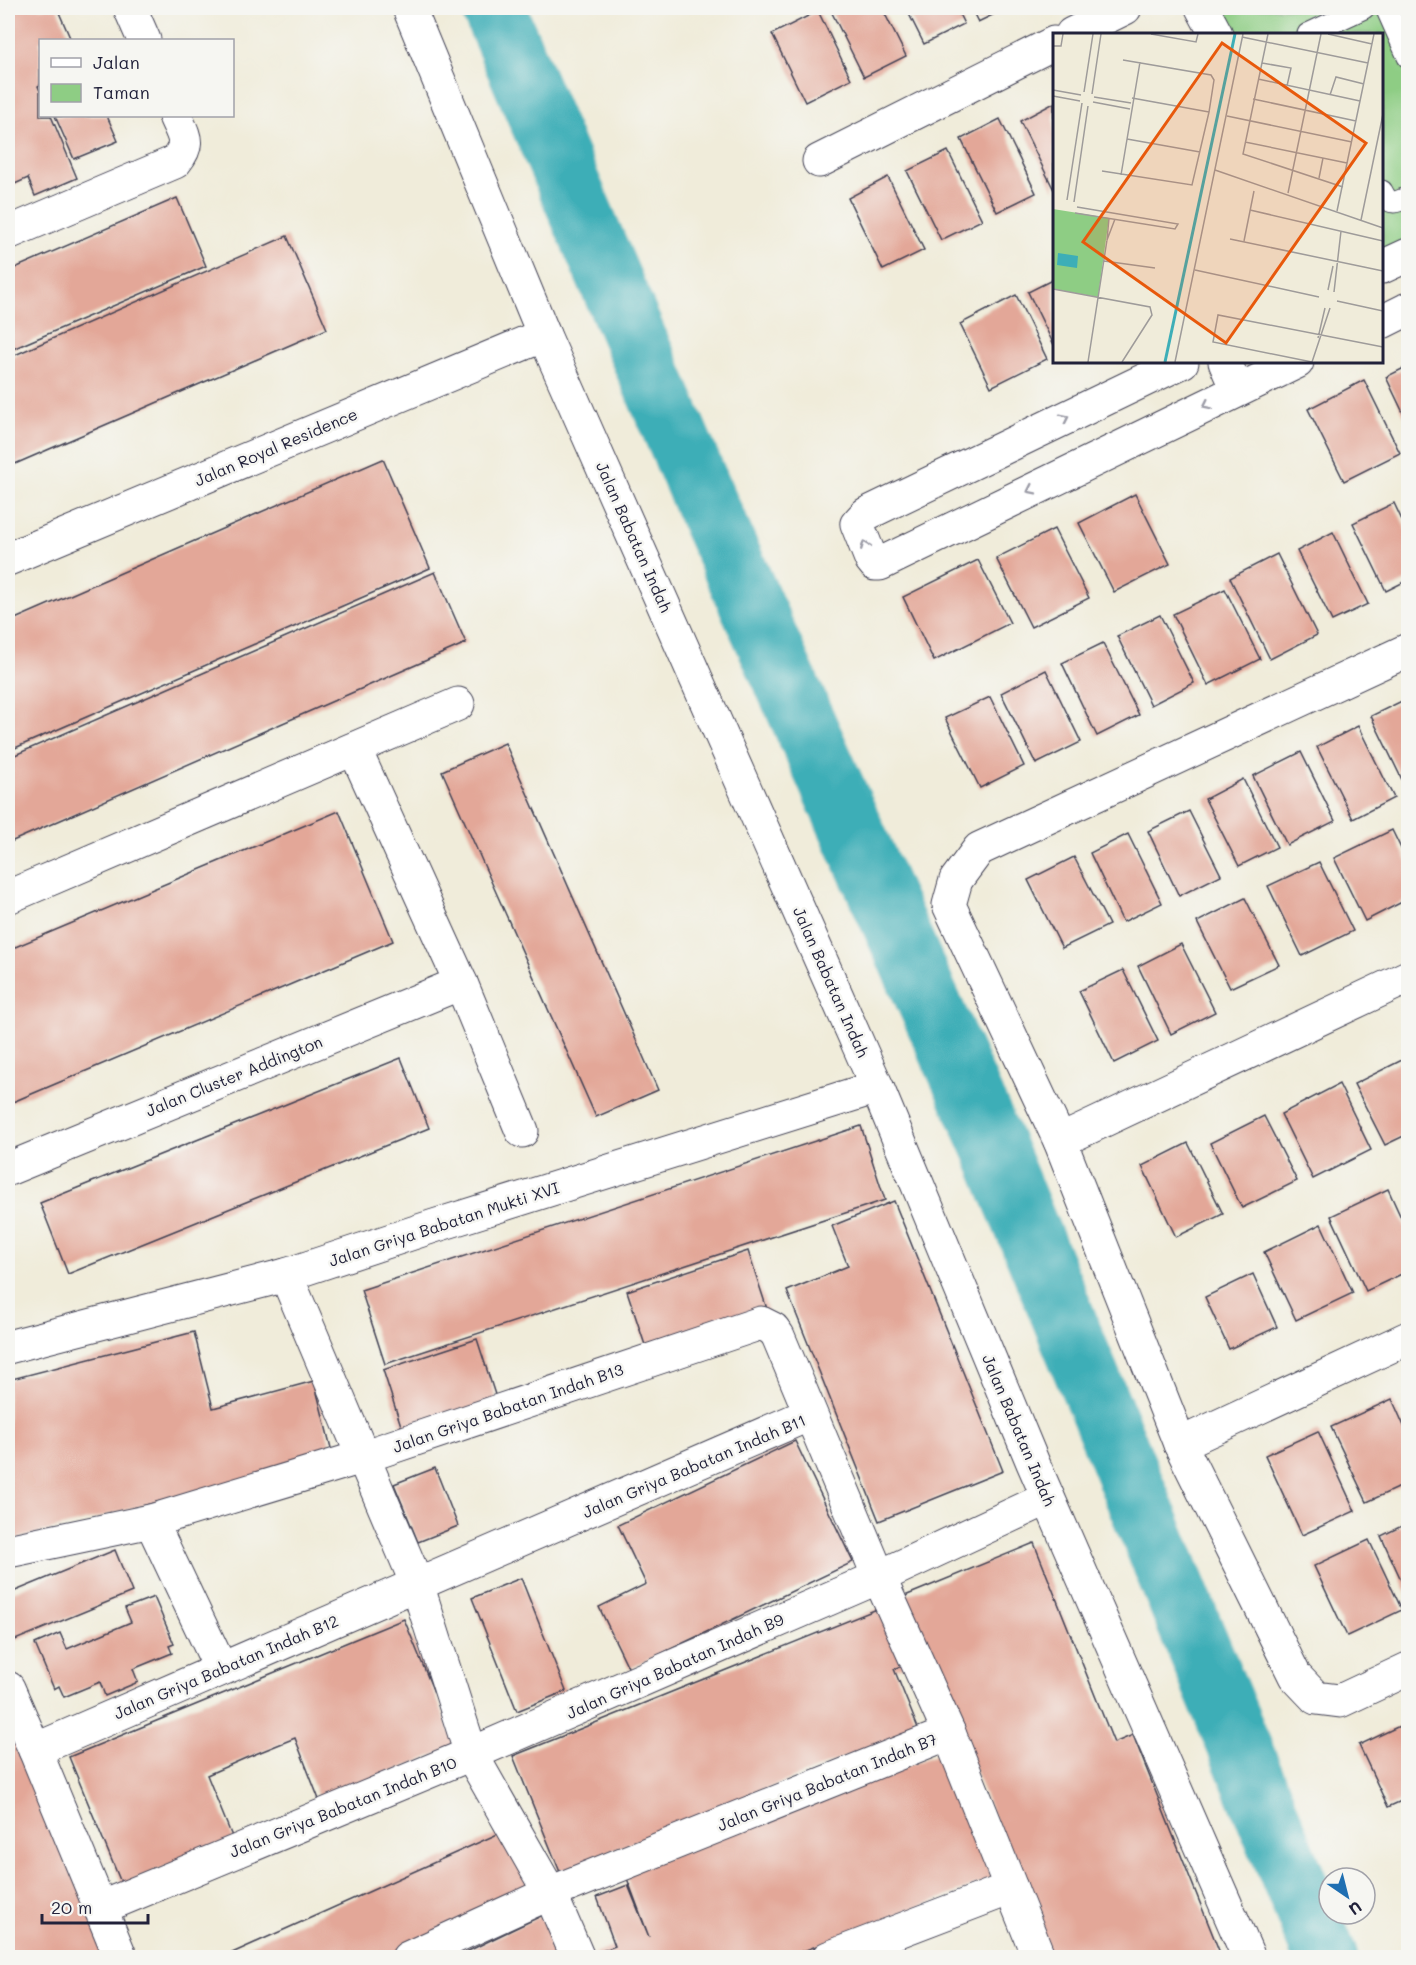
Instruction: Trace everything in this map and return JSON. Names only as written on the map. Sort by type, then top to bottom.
[{"type":"street","points":[[130,8],[144,39]]},
{"type":"street","name":"Jalan Babatan Indah","points":[[409,8],[544,335],[877,1087],[1048,1498],[1250,1958]]},
{"type":"street","points":[[1074,33],[1125,8]]},
{"type":"street","points":[[1202,8],[1215,33]]},
{"type":"street","points":[[819,161],[1053,44]]},
{"type":"street","points":[[8,233],[175,162],[184,151],[186,141],[175,117]]},
{"type":"street","points":[[1383,267],[1408,255]]},
{"type":"street","points":[[1383,322],[1408,309]]},
{"type":"street","name":"Jalan Royal Residence","points":[[8,559],[544,335]]},
{"type":"street","points":[[1180,363],[866,514],[857,524],[871,560],[874,564],[880,564],[1231,376],[1292,363]]},
{"type":"street","points":[[1408,650],[979,849],[956,880],[950,905],[1060,1141],[1180,1444],[1295,1676],[1316,1698],[1340,1701],[1408,1669]]},
{"type":"street","points":[[8,897],[458,704]]},
{"type":"street","points":[[355,750],[461,983],[522,1131]]},
{"type":"street","points":[[1060,1141],[1408,977]]},
{"type":"street","name":"Jalan Cluster Addington","points":[[8,1169],[461,983]]},
{"type":"street","name":"Jalan Griya Babatan Mukti XVI","points":[[8,1347],[286,1275],[434,1226],[877,1087]]},
{"type":"street","points":[[286,1275],[417,1584],[471,1755]]},
{"type":"street","name":"Jalan Griya Babatan Indah B13","points":[[8,1551],[151,1521],[362,1457],[761,1323],[773,1329],[777,1336],[810,1414]]},
{"type":"street","points":[[1180,1444],[1408,1338]]},
{"type":"street","name":"Jalan Griya Babatan Indah B11","points":[[417,1584],[810,1414],[879,1577]]},
{"type":"street","name":"Jalan Griya Babatan Indah B9","points":[[471,1755],[879,1577],[1048,1498]]},
{"type":"street","points":[[151,1521],[221,1669]]},
{"type":"street","points":[[879,1577],[949,1733]]},
{"type":"street","name":"Jalan Griya Babatan Indah B12","points":[[35,1750],[417,1584]]},
{"type":"street","points":[[8,1688],[122,1958]]},
{"type":"street","name":"Jalan Griya Babatan Indah B7","points":[[408,1958],[550,1893],[949,1733],[1039,1958]]},
{"type":"street","name":"Jalan Griya Babatan Indah B10","points":[[100,1908],[471,1755],[550,1893],[578,1958]]},
{"type":"street","points":[[828,1958],[1011,1888]]},
{"type":"lane","points":[[1310,33],[1364,8]]},
{"type":"lane","points":[[1386,8],[1408,57]]},
{"type":"lane","points":[[1383,194],[1385,199],[1390,202],[1408,197]]},
{"type":"green space","points":[[1202,8],[1408,8],[1408,255],[1383,267],[1383,33],[1215,33]]},
{"type":"building","points":[[17,8],[57,8],[71,39],[39,39],[39,117],[51,117],[77,178],[35,196],[28,178],[8,187],[8,12]]},
{"type":"building","points":[[882,8],[906,56],[864,77],[830,9]]},
{"type":"building","points":[[906,8],[956,8],[964,24],[924,44]]},
{"type":"building","points":[[971,8],[1007,8],[978,22]]},
{"type":"building","points":[[818,11],[851,79],[805,102],[772,34]]},
{"type":"building","points":[[1053,104],[1053,188],[1020,121]]},
{"type":"building","points":[[55,117],[107,117],[118,141],[74,159]]},
{"type":"building","points":[[1000,119],[1036,193],[997,212],[961,139]]},
{"type":"building","points":[[948,151],[982,220],[941,240],[907,171]]},
{"type":"building","points":[[888,177],[924,250],[883,270],[848,198]]},
{"type":"building","points":[[177,198],[206,266],[8,351],[8,271]]},
{"type":"building","points":[[287,236],[327,329],[8,467],[8,358]]},
{"type":"building","points":[[1053,280],[1053,343],[1028,292]]},
{"type":"building","points":[[1016,295],[1047,359],[991,387],[960,324]]},
{"type":"building","points":[[1408,366],[1408,423],[1386,377]]},
{"type":"building","points":[[1364,380],[1400,453],[1344,481],[1308,409]]},
{"type":"building","points":[[383,459],[430,568],[8,751],[8,622]]},
{"type":"building","points":[[1135,494],[1170,564],[1114,592],[1079,523]]},
{"type":"building","points":[[1394,503],[1408,533],[1408,580],[1386,591],[1353,523]]},
{"type":"building","points":[[1054,529],[1089,598],[1031,627],[996,558]]},
{"type":"building","points":[[1333,532],[1368,604],[1332,621],[1297,551]]},
{"type":"building","points":[[1277,554],[1317,635],[1270,659],[1230,578]]},
{"type":"building","points":[[978,560],[1010,623],[934,661],[903,597]]},
{"type":"building","points":[[435,572],[466,643],[8,843],[8,758]]},
{"type":"building","points":[[1225,589],[1260,659],[1208,685],[1173,614]]},
{"type":"building","points":[[1160,615],[1194,683],[1151,705],[1117,636]]},
{"type":"building","points":[[1103,643],[1139,715],[1097,736],[1062,663]]},
{"type":"building","points":[[1046,670],[1081,742],[1036,764],[1001,693]]},
{"type":"building","points":[[990,697],[1024,766],[980,788],[945,718]]},
{"type":"building","points":[[1408,698],[1408,792],[1371,716]]},
{"type":"building","points":[[1358,726],[1394,798],[1353,819],[1317,747]]},
{"type":"building","points":[[505,743],[658,1090],[596,1117],[442,771]]},
{"type":"building","points":[[1301,752],[1335,821],[1287,845],[1253,776]]},
{"type":"building","points":[[1243,779],[1277,847],[1239,866],[1205,799]]},
{"type":"building","points":[[339,811],[393,941],[8,1104],[8,950]]},
{"type":"building","points":[[1189,811],[1221,875],[1179,896],[1148,831]]},
{"type":"building","points":[[1392,830],[1408,863],[1408,899],[1365,921],[1334,858]]},
{"type":"building","points":[[1128,834],[1162,903],[1123,922],[1090,853]]},
{"type":"building","points":[[1074,857],[1109,925],[1062,948],[1028,880]]},
{"type":"building","points":[[1319,862],[1353,931],[1302,956],[1268,886]]},
{"type":"building","points":[[1245,898],[1279,965],[1230,988],[1197,922]]},
{"type":"building","points":[[1181,944],[1215,1012],[1171,1034],[1138,966]]},
{"type":"building","points":[[1123,970],[1158,1041],[1114,1063],[1079,991]]},
{"type":"building","points":[[1408,1057],[1408,1134],[1385,1145],[1354,1084]]},
{"type":"building","points":[[401,1058],[429,1128],[68,1274],[40,1203]]},
{"type":"building","points":[[1339,1084],[1371,1150],[1313,1179],[1281,1114]]},
{"type":"building","points":[[1264,1116],[1297,1181],[1242,1208],[1210,1143]]},
{"type":"building","points":[[861,1126],[885,1200],[385,1364],[361,1290]]},
{"type":"building","points":[[1188,1143],[1223,1214],[1176,1237],[1142,1166]]},
{"type":"building","points":[[1388,1189],[1408,1233],[1408,1271],[1366,1291],[1331,1216]]},
{"type":"building","points":[[894,1201],[1003,1471],[879,1521],[787,1291],[848,1266],[832,1226]]},
{"type":"building","points":[[1321,1224],[1353,1293],[1296,1320],[1264,1252]]},
{"type":"building","points":[[748,1251],[769,1315],[648,1354],[627,1291]]},
{"type":"building","points":[[1253,1274],[1277,1327],[1229,1349],[1205,1297]]},
{"type":"building","points":[[194,1332],[213,1408],[314,1381],[333,1456],[8,1541],[8,1380]]},
{"type":"building","points":[[477,1339],[499,1407],[405,1438],[383,1370]]},
{"type":"building","points":[[1392,1399],[1408,1435],[1408,1483],[1367,1502],[1331,1427]]},
{"type":"building","points":[[1318,1431],[1355,1511],[1302,1535],[1265,1455]]},
{"type":"building","points":[[795,1441],[853,1562],[629,1669],[599,1607],[646,1584],[618,1525]]},
{"type":"building","points":[[435,1468],[458,1526],[418,1542],[394,1484]]},
{"type":"building","points":[[1408,1523],[1408,1595],[1381,1536]]},
{"type":"building","points":[[1369,1540],[1402,1610],[1347,1636],[1314,1566]]},
{"type":"building","points":[[1034,1543],[1114,1743],[1133,1735],[1222,1958],[1050,1958],[905,1596]]},
{"type":"building","points":[[115,1550],[132,1592],[8,1643],[8,1594]]},
{"type":"building","points":[[521,1578],[566,1691],[517,1711],[472,1598]]},
{"type":"building","points":[[154,1597],[174,1644],[169,1646],[172,1653],[133,1669],[138,1682],[105,1696],[100,1682],[64,1697],[59,1686],[54,1689],[35,1644],[60,1633],[67,1649],[131,1622],[125,1608]]},
{"type":"building","points":[[882,1607],[905,1665],[894,1669],[918,1728],[560,1872],[513,1756]]},
{"type":"building","points":[[404,1619],[456,1746],[320,1802],[295,1738],[248,1757],[207,1775],[233,1839],[122,1885],[69,1757]]},
{"type":"building","points":[[1408,1722],[1408,1798],[1388,1807],[1359,1745]]},
{"type":"building","points":[[15,1728],[112,1958],[8,1958],[8,1731]]},
{"type":"building","points":[[944,1752],[992,1879],[785,1958],[595,1958],[594,1954],[615,1946],[597,1897],[628,1885],[649,1937],[625,1873]]},
{"type":"building","points":[[511,1828],[539,1889],[388,1958],[221,1958]]},
{"type":"building","points":[[543,1915],[563,1958],[454,1958],[495,1938]]},
{"type":"waterway","points":[[493,8],[703,497],[994,1148],[1326,1958]]}]
